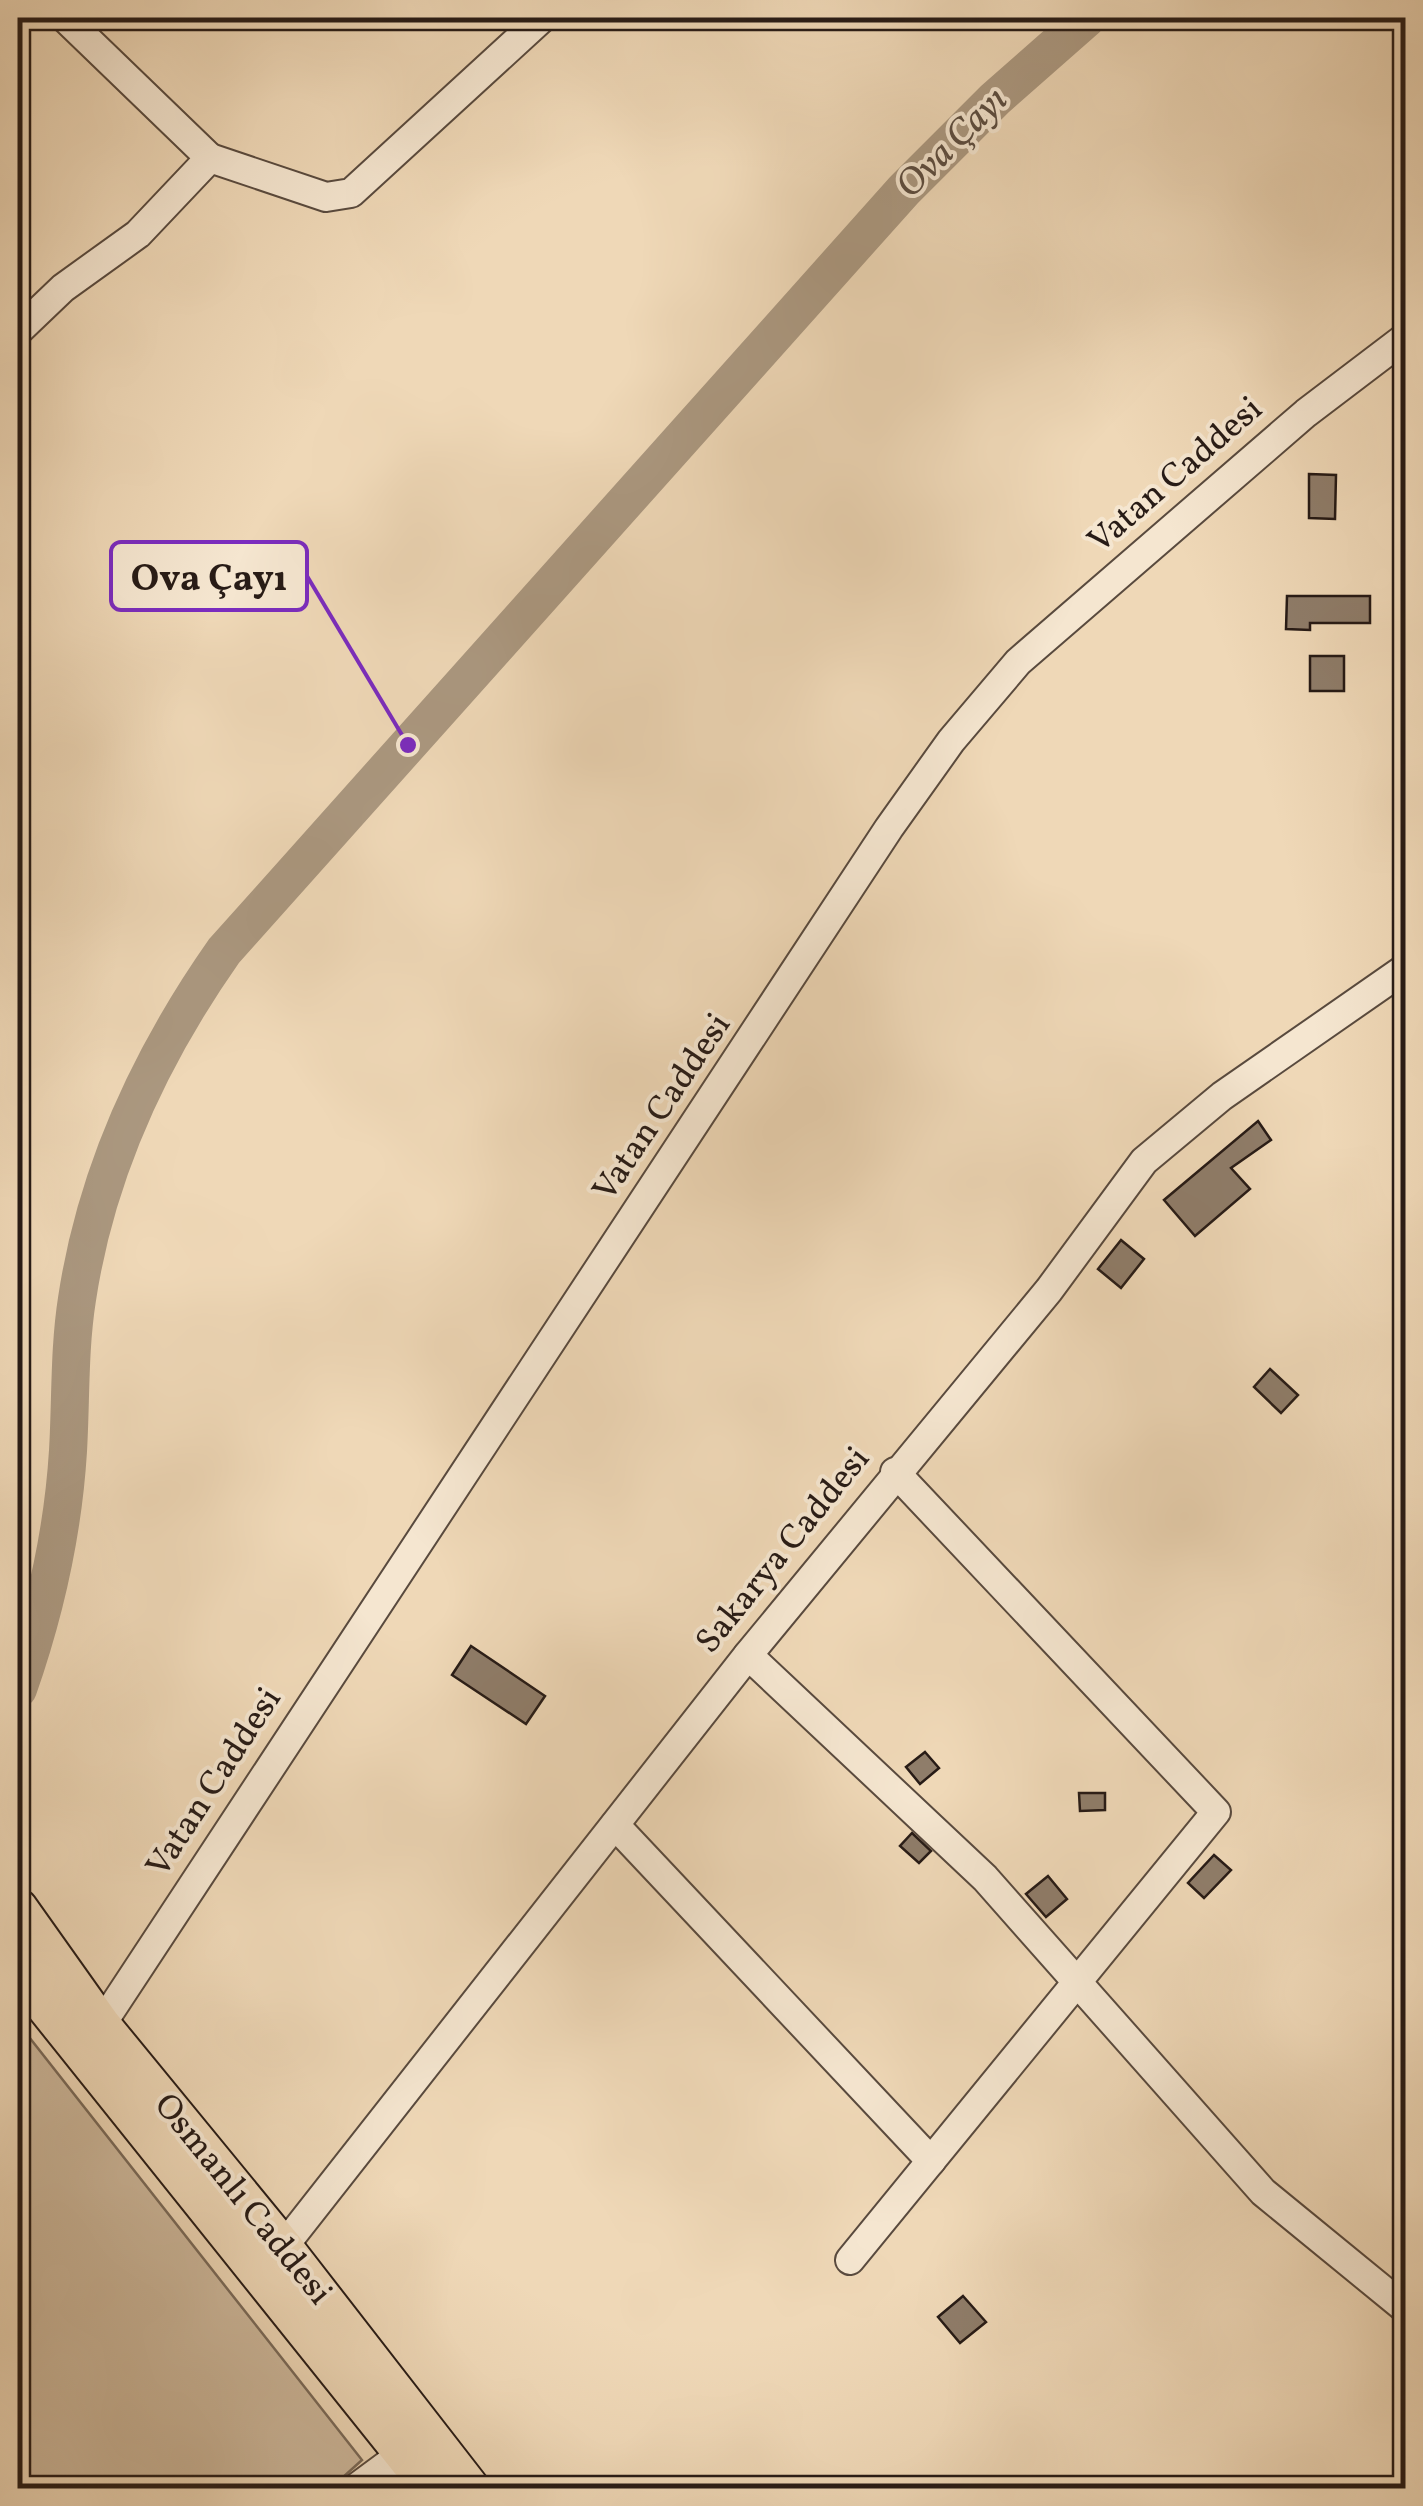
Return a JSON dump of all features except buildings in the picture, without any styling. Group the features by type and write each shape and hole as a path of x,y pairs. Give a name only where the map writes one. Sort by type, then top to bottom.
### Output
{"main road":[{"name":"Osmanlı Caddesi","path":"18,1908 101,2025 283,2247 470,2488"},
{"name":"Osmanlı Caddesi","path":"18,1972 431,2488"}],"street":[{"path":"65,18 210,158 326,197 351,192 542,18"},
{"path":"18,331 63,288 138,234 210,158"},
{"name":"Vatan Caddesi","path":"101,2025 889,828 951,742 1018,662 1306,414 1405,338"},
{"name":"Sakarya Caddesi","path":"283,2247 894,1472 1049,1290 1144,1161 1222,1096 1406,968"},
{"path":"850,2260 1216,1812 894,1472"},
{"path":"748,1656 972,1865 1263,2192 1394,2301"},
{"path":"615,1825 931,2161"},
{"path":"356,2488 402,2454"}],"shaded area":[{"path":"18,2023 362,2460 331,2488 18,2488"}],"waterway":[{"name":"Ova Çayı","path":"18,1689 44,1601 62,1512 73,1337 86,1252 130,1117 198,991 224,951 904,190 995,99 1087,18"}],"place":[{"name":"Ova Çayı","path":"408,745"}]}
